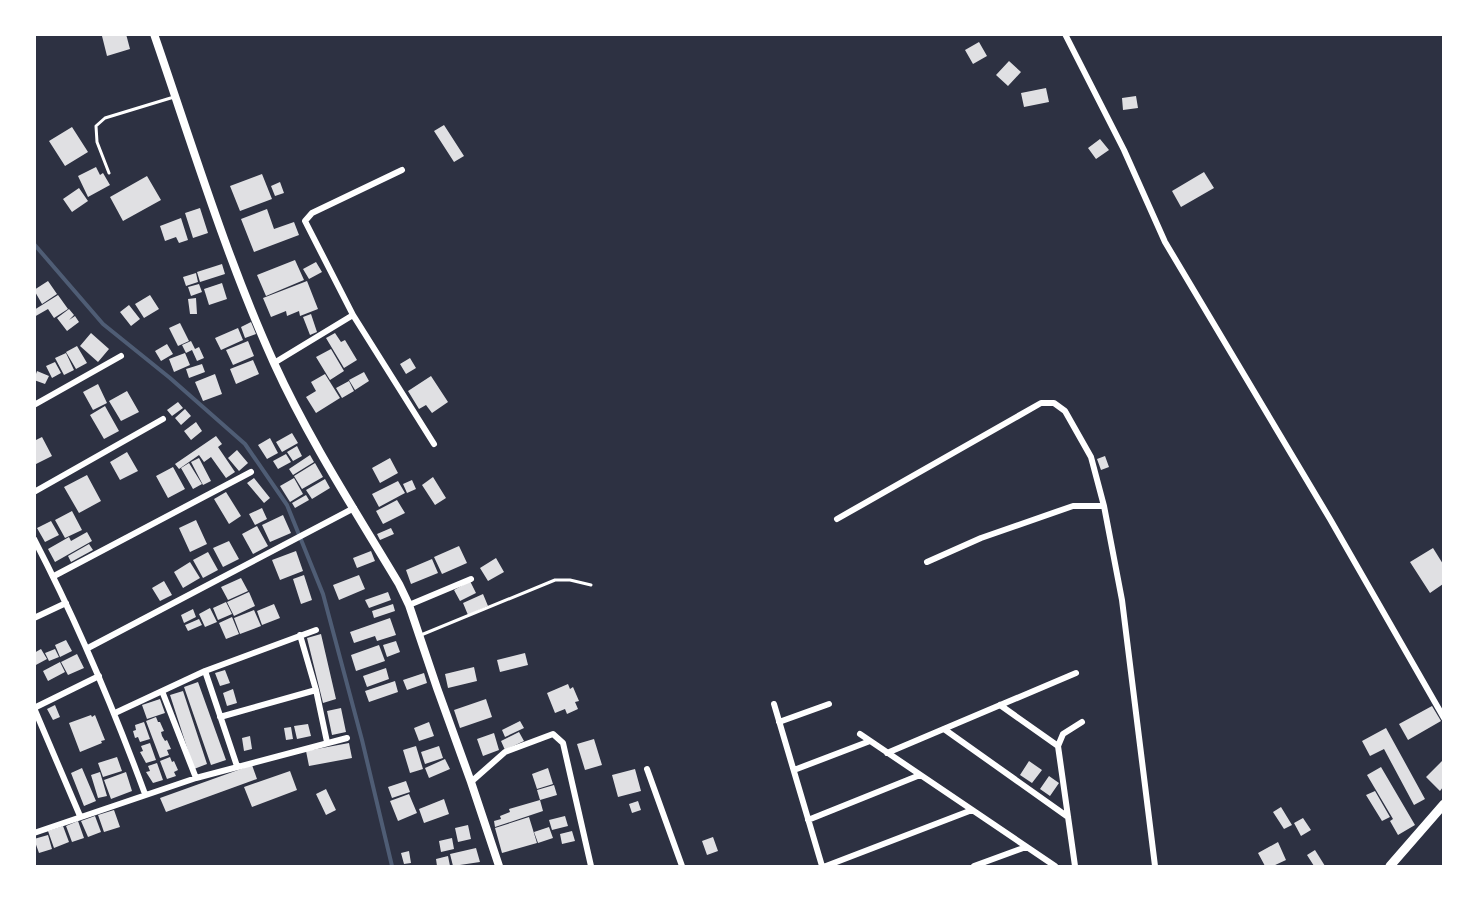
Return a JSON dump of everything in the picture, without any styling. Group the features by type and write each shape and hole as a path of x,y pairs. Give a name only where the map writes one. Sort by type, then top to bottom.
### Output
{"main road":[{"path":"1390,867 1443,804"}],"street":[{"path":"154,34 228,248 274,363 303,420 409,605 499,867"},
{"path":"1065,34 1124,150 1165,242 1330,519 1443,718"},
{"path":"402,170 312,213 305,222 353,315 434,444"},
{"path":"274,363 353,315"},
{"path":"34,405 121,356"},
{"path":"837,519 1041,403 1054,403 1065,411 1091,457 1117,567 1155,867"},
{"path":"34,492 163,420"},
{"path":"54,576 251,472"},
{"path":"927,562 981,538 1064,508 1104,506"},
{"path":"88,648 354,508"},
{"path":"34,539 88,648 145,794"},
{"path":"409,605 471,579"},
{"path":"34,618 66,603"},
{"path":"115,713 205,671 316,630"},
{"path":"300,635 316,690 327,742"},
{"path":"205,671 237,766"},
{"path":"887,753 1076,674"},
{"path":"80,816 34,708 99,676"},
{"path":"220,717 316,690"},
{"path":"162,691 196,778"},
{"path":"774,704 824,867 972,810"},
{"path":"779,722 830,704"},
{"path":"1000,705 1058,746"},
{"path":"1075,867 1058,746 1063,735 1082,722"},
{"path":"944,729 1068,817"},
{"path":"471,782 505,752 553,734 559,737 566,755 591,867"},
{"path":"860,734 1055,867"},
{"path":"34,833 196,778 347,738"},
{"path":"794,770 870,741"},
{"path":"647,769 682,867"},
{"path":"808,820 920,775"},
{"path":"974,867 1026,847"}],"lane":[{"path":"109,173 97,142 96,126 105,118 176,97"},
{"path":"419,636 555,580 570,580 591,585"}],"building":[{"path":"126,34 130,49 107,56 102,36"},
{"path":"979,42 987,56 973,64 965,50"},
{"path":"1009,61 1021,72 1008,86 996,75"},
{"path":"1046,88 1049,102 1024,107 1021,93"},
{"path":"1136,96 1138,108 1123,110 1122,98"},
{"path":"444,125 464,156 454,162 434,131"},
{"path":"72,127 88,152 65,166 49,141"},
{"path":"1100,139 1109,150 1096,159 1088,148"},
{"path":"96,167 100,175 103,173 110,185 88,197 78,176"},
{"path":"1204,172 1214,188 1181,207 1172,191"},
{"path":"262,174 272,199 240,211 230,186"},
{"path":"147,176 161,200 123,221 110,197"},
{"path":"280,182 284,193 275,196 271,186"},
{"path":"79,188 88,201 72,212 63,199"},
{"path":"200,208 208,233 193,238 185,213"},
{"path":"267,209 274,229 294,222 299,235 254,252 241,219"},
{"path":"181,218 188,240 179,243 176,237 165,241 160,226"},
{"path":"295,260 304,280 266,296 257,275"},
{"path":"316,262 322,272 309,279 303,269"},
{"path":"222,264 225,274 200,282 197,272"},
{"path":"196,273 198,282 186,286 183,277"},
{"path":"48,281 57,294 42,304 34,290"},
{"path":"307,281 318,309 300,316 299,311 287,316 286,311 271,317 263,298"},
{"path":"222,283 227,299 209,305 204,289"},
{"path":"199,284 202,292 191,296 188,287"},
{"path":"58,295 68,309 54,318 48,309 34,317 34,310"},
{"path":"150,295 159,309 144,318 135,304"},
{"path":"196,298 197,314 190,314 188,299"},
{"path":"129,305 140,319 131,326 120,312"},
{"path":"69,309 74,315 69,320 75,316 79,322 67,331 57,318"},
{"path":"311,314 317,332 310,335 303,317"},
{"path":"251,322 256,334 245,338 241,327"},
{"path":"180,323 189,341 178,346 169,328"},
{"path":"238,328 243,340 221,350 215,338"},
{"path":"91,333 109,349 98,362 80,346"},
{"path":"335,333 341,342 345,340 357,360 344,368 326,338"},
{"path":"191,341 195,349 199,347 204,358 197,361 192,350 186,353 182,345"},
{"path":"248,341 254,356 233,365 226,350"},
{"path":"167,344 173,354 161,361 155,351"},
{"path":"77,346 87,363 76,369 66,352"},
{"path":"331,349 344,371 330,380 316,357"},
{"path":"66,353 74,370 64,375 55,358"},
{"path":"185,353 190,365 174,372 169,359"},
{"path":"410,358 416,368 406,374 400,364"},
{"path":"253,360 259,374 236,384 230,369"},
{"path":"55,362 61,373 52,378 46,366"},
{"path":"202,364 205,372 189,378 186,369"},
{"path":"37,371 49,376 45,384 34,380"},
{"path":"364,372 369,381 355,390 349,380"},
{"path":"215,374 222,394 203,401 195,382"},
{"path":"325,374 340,398 316,413 306,397 316,391 311,382"},
{"path":"431,376 448,402 432,413 426,405 419,409 408,391"},
{"path":"349,381 354,391 342,398 336,388"},
{"path":"98,384 107,403 93,410 83,392"},
{"path":"127,391 139,412 121,421 109,401"},
{"path":"178,402 183,408 172,416 167,410"},
{"path":"105,406 119,431 104,439 90,415"},
{"path":"185,409 191,416 181,425 175,418"},
{"path":"196,422 202,431 191,440 184,431"},
{"path":"292,433 298,443 282,452 276,442"},
{"path":"216,436 222,444 218,447 235,472 226,478 211,457 204,462 199,455 179,469 175,464"},
{"path":"42,437 52,456 34,465 34,441"},
{"path":"270,438 278,453 267,459 258,445"},
{"path":"297,446 302,456 293,461 287,452"},
{"path":"237,450 248,463 239,471 228,458"},
{"path":"127,452 138,471 120,480 110,462"},
{"path":"286,454 291,462 278,469 273,461"},
{"path":"310,455 314,462 293,475 289,469"},
{"path":"1105,456 1109,467 1101,470 1097,459"},
{"path":"199,458 211,481 203,485 191,462"},
{"path":"390,458 398,473 380,483 372,468"},
{"path":"189,463 202,484 193,489 181,468"},
{"path":"315,463 323,477 302,489 294,476"},
{"path":"173,467 185,489 168,498 156,476"},
{"path":"87,475 101,501 79,513 64,487"},
{"path":"433,477 446,498 435,505 422,485"},
{"path":"254,478 270,498 264,503 247,483"},
{"path":"294,478 303,494 290,502 280,486"},
{"path":"325,479 330,488 312,499 306,490"},
{"path":"412,480 416,489 407,493 403,484"},
{"path":"398,481 405,493 379,507 372,494"},
{"path":"226,492 241,516 229,524 214,499"},
{"path":"306,495 309,500 295,508 292,503"},
{"path":"397,500 405,513 383,524 376,511"},
{"path":"262,508 267,519 255,525 249,514"},
{"path":"72,511 82,530 65,538 55,520"},
{"path":"283,515 291,533 270,542 262,525"},
{"path":"196,520 207,544 190,552 179,528"},
{"path":"51,521 59,535 45,542 37,528"},
{"path":"257,526 268,546 253,554 242,534"},
{"path":"391,528 394,534 380,540 377,534"},
{"path":"87,532 92,541 55,562 48,549 69,537 71,541"},
{"path":"229,541 239,559 223,567 213,548"},
{"path":"89,544 93,550 71,562 68,556"},
{"path":"459,546 467,563 442,574 434,557"},
{"path":"1433,548 1443,564 1443,584 1430,593 1410,562"},
{"path":"296,551 303,571 280,580 272,560"},
{"path":"371,551 375,561 357,568 353,558"},
{"path":"208,552 218,570 203,578 193,560"},
{"path":"496,558 504,572 488,581 480,568"},
{"path":"432,559 438,573 411,584 406,570"},
{"path":"190,562 200,578 183,588 174,572"},
{"path":"304,575 312,600 301,604 293,579"},
{"path":"359,575 365,589 339,600 333,585"},
{"path":"241,578 248,591 228,600 221,587"},
{"path":"164,581 172,595 160,601 152,588"},
{"path":"470,581 476,593 460,601 454,590"},
{"path":"249,592 255,606 234,616 227,602"},
{"path":"388,592 391,600 369,608 365,600"},
{"path":"483,594 488,606 468,615 463,603"},
{"path":"226,602 232,614 218,620 213,608"},
{"path":"274,604 280,618 262,625 257,611"},
{"path":"393,604 395,611 374,618 372,611"},
{"path":"210,608 217,622 205,627 199,614"},
{"path":"193,609 196,617 184,623 181,615"},
{"path":"254,610 261,626 240,634 234,618"},
{"path":"232,617 239,634 226,639 219,623"},
{"path":"390,618 396,635 377,641 375,636 354,643 350,632"},
{"path":"199,619 202,625 188,631 185,625"},
{"path":"321,634 336,699 323,703 307,638"},
{"path":"66,640 72,651 60,657 55,645"},
{"path":"396,641 400,652 387,657 383,645"},
{"path":"379,645 385,661 356,671 351,655"},
{"path":"41,649 47,659 34,666 34,653"},
{"path":"55,649 59,657 49,661 45,653"},
{"path":"525,653 528,665 500,672 497,660"},
{"path":"77,654 84,668 68,675 61,662"},
{"path":"60,662 65,672 48,681 43,671"},
{"path":"474,667 477,681 448,688 445,674"},
{"path":"386,668 389,679 367,687 363,676"},
{"path":"225,670 230,683 220,686 215,673"},
{"path":"424,673 427,683 407,690 403,680"},
{"path":"395,681 398,692 369,702 365,691"},
{"path":"198,682 226,760 211,765 184,687"},
{"path":"568,684 570,689 573,687 579,701 575,702 578,709 567,714 565,709 555,713 547,693"},
{"path":"233,689 237,703 227,706 223,693"},
{"path":"183,691 207,764 194,769 170,695"},
{"path":"160,699 165,713 147,719 142,705"},
{"path":"486,699 492,717 460,728 454,710"},
{"path":"55,705 60,717 53,720 47,709"},
{"path":"1432,706 1441,721 1408,740 1399,724"},
{"path":"341,708 346,732 332,735 327,711"},
{"path":"91,715 92,717 95,715 105,740 80,752 69,723"},
{"path":"156,717 164,731 161,732 162,736 165,741 167,740 171,749 167,750 169,755 160,758 146,721"},
{"path":"520,721 524,728 505,737 502,730"},
{"path":"144,722 150,739 140,742 138,737 135,738 133,731 136,730 135,725"},
{"path":"429,722 434,736 419,741 414,728"},
{"path":"308,724 311,736 297,739 294,726"},
{"path":"291,727 293,739 286,740 284,728"},
{"path":"1386,728 1425,799 1414,805 1384,749 1370,756 1362,741"},
{"path":"519,732 524,741 505,750 501,741"},
{"path":"494,733 499,750 483,756 477,739"},
{"path":"250,736 252,749 244,751 242,738"},
{"path":"594,739 602,765 585,770 577,744"},
{"path":"150,743 156,760 146,763 140,752 143,751 141,746"},
{"path":"349,743 352,758 309,766 306,751"},
{"path":"416,746 423,769 410,773 403,750"},
{"path":"439,746 443,758 425,764 421,752"},
{"path":"117,757 122,771 103,777 98,763"},
{"path":"170,757 178,770 174,772 176,776 167,779 160,761"},
{"path":"445,759 450,769 429,778 425,768"},
{"path":"1443,760 1443,787 1440,791 1426,777"},
{"path":"1029,761 1042,770 1032,783 1020,775"},
{"path":"157,763 163,780 153,783 146,772 150,771 148,766"},
{"path":"252,765 257,779 166,812 160,798"},
{"path":"1381,767 1415,825 1398,835 1390,821 1393,819 1367,775"},
{"path":"82,768 96,801 84,806 71,773"},
{"path":"548,768 553,784 537,789 532,774"},
{"path":"635,769 641,791 618,797 612,775"},
{"path":"290,771 297,790 252,807 244,787"},
{"path":"100,772 107,796 98,798 91,775"},
{"path":"126,772 132,791 111,799 104,780"},
{"path":"1049,776 1059,783 1050,796 1040,789"},
{"path":"406,781 410,792 392,798 388,787"},
{"path":"554,785 557,795 540,800 537,790"},
{"path":"326,789 336,810 326,815 316,794"},
{"path":"1375,791 1390,817 1382,821 1366,795"},
{"path":"409,794 417,813 398,821 390,801"},
{"path":"444,799 449,814 424,823 419,809"},
{"path":"540,800 543,811 495,827 494,821 510,812 509,809"},
{"path":"638,801 641,810 632,813 629,804"},
{"path":"1281,807 1292,825 1284,829 1273,812"},
{"path":"114,810 120,827 104,832 98,815"},
{"path":"95,816 101,832 88,837 81,821"},
{"path":"565,816 568,826 552,830 549,820"},
{"path":"529,817 537,843 502,853 495,828"},
{"path":"1303,818 1311,830 1301,836 1294,823"},
{"path":"78,821 84,838 72,842 66,826"},
{"path":"468,825 471,839 458,842 455,828"},
{"path":"63,826 69,842 54,848 48,831"},
{"path":"549,827 553,838 538,843 534,832"},
{"path":"572,831 575,841 562,844 560,834"},
{"path":"48,835 52,849 39,853 34,839"},
{"path":"713,837 718,851 707,855 702,841"},
{"path":"452,838 454,849 441,852 439,841"},
{"path":"1278,842 1286,860 1273,866 1265,866 1258,853"},
{"path":"476,848 480,862 453,866 450,854"},
{"path":"1315,850 1325,866 1314,866 1307,855"},
{"path":"409,851 411,863 404,864 401,853"},
{"path":"448,856 450,866 437,866 436,859"}],"waterway":[{"path":"34,244 103,324 170,378 245,444 287,505 323,594 362,740 392,866"}]}
